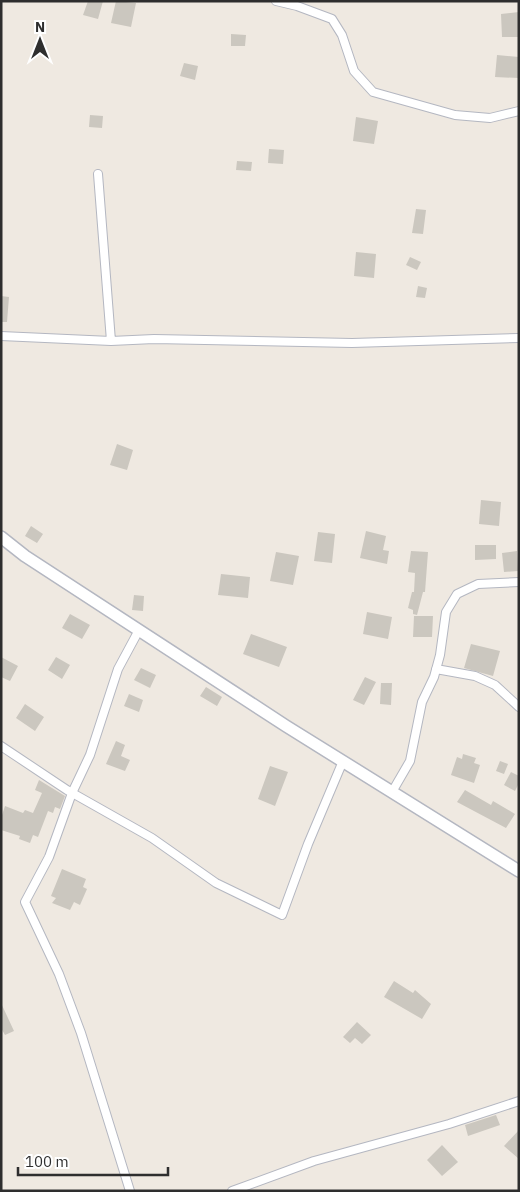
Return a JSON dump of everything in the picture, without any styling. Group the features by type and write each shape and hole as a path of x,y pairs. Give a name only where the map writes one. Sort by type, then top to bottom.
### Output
{"main road":[{"path":"1,537 25,556 139,630 392,792 519,870"}],"street":[{"path":"276,1 297,6 332,19 342,35 354,70 373,92 455,115 490,118 519,111"},
{"path":"98,174 111,341"},
{"path":"1,336 111,341 154,339 352,343 519,338"},
{"path":"392,792 410,760 422,702 436,670 446,612 457,594 478,584 519,582"},
{"path":"130,1191 81,1033 59,974 25,902 49,857 72,793 90,755 118,669 139,630"},
{"path":"436,670 474,676 495,685 519,707"},
{"path":"1,746 72,793 152,838 216,883 282,915 308,844 343,761"},
{"path":"232,1191 314,1161 449,1124 519,1101"}],"building":[{"path":"88,1 103,1 98,19 83,15"},
{"path":"116,1 136,3 131,27 111,23"},
{"path":"519,12 519,37 502,37 501,14"},
{"path":"231,34 246,35 245,46 231,46"},
{"path":"497,55 519,57 519,78 495,77"},
{"path":"184,63 198,66 195,80 180,76"},
{"path":"90,115 103,116 102,128 89,127"},
{"path":"356,117 378,121 374,144 353,141"},
{"path":"269,149 284,150 283,164 268,163"},
{"path":"237,161 252,162 251,171 236,170"},
{"path":"416,209 426,210 423,234 412,233"},
{"path":"356,252 376,254 374,278 354,276"},
{"path":"410,257 421,262 417,270 406,265"},
{"path":"418,286 427,288 425,298 416,297"},
{"path":"1,296 9,297 7,322 1,322"},
{"path":"117,444 133,450 127,470 110,465"},
{"path":"481,500 501,502 499,526 479,524"},
{"path":"31,526 43,534 37,543 25,536"},
{"path":"366,531 386,536 383,550 389,551 387,564 360,558"},
{"path":"318,532 335,534 332,563 314,561"},
{"path":"475,545 496,545 496,559 475,560"},
{"path":"411,551 428,552 425,592 423,592 417,615 413,614 413,610 408,608 412,592 414,592 415,573 408,572"},
{"path":"517,551 518,571 504,572 502,553"},
{"path":"276,552 299,556 293,585 270,581"},
{"path":"221,574 250,577 248,598 218,595"},
{"path":"134,595 144,596 143,611 132,610"},
{"path":"367,612 392,617 388,639 363,634"},
{"path":"70,614 90,625 82,639 62,628"},
{"path":"414,616 433,616 432,637 413,637"},
{"path":"251,634 287,647 279,667 243,654"},
{"path":"471,644 500,651 493,676 464,668"},
{"path":"1,657 18,666 10,681 1,677"},
{"path":"56,657 70,665 62,679 48,670"},
{"path":"141,668 156,675 150,688 134,680"},
{"path":"365,677 376,682 364,705 353,700"},
{"path":"381,683 392,683 391,705 380,704"},
{"path":"206,687 222,697 217,706 200,696"},
{"path":"129,694 143,700 139,712 124,706"},
{"path":"25,704 44,717 35,731 16,718"},
{"path":"116,741 125,745 121,756 130,760 125,771 106,764"},
{"path":"463,754 476,758 474,763 480,765 474,783 451,775 457,757 462,759"},
{"path":"500,761 508,764 504,774 496,771"},
{"path":"270,766 288,772 275,806 258,799"},
{"path":"511,772 519,776 519,783 515,791 504,785"},
{"path":"39,780 65,796 60,809 55,807 53,813 48,811 38,837 33,835 30,843 19,839 20,836 1,830 1,818 5,806 23,813 25,810 33,813 42,793 35,790"},
{"path":"465,790 491,805 493,801 515,814 506,828 457,802"},
{"path":"62,869 86,879 83,887 87,889 80,905 74,902 70,910 52,903 56,898 51,896"},
{"path":"394,981 413,993 415,990 431,1004 422,1019 384,997"},
{"path":"1,1003 14,1031 5,1035 1,1028"},
{"path":"357,1022 371,1035 362,1044 355,1038 350,1043 343,1037"},
{"path":"496,1115 500,1125 468,1136 465,1125"},
{"path":"519,1130 519,1159 504,1146"},
{"path":"442,1145 458,1162 442,1176 427,1160"}]}
